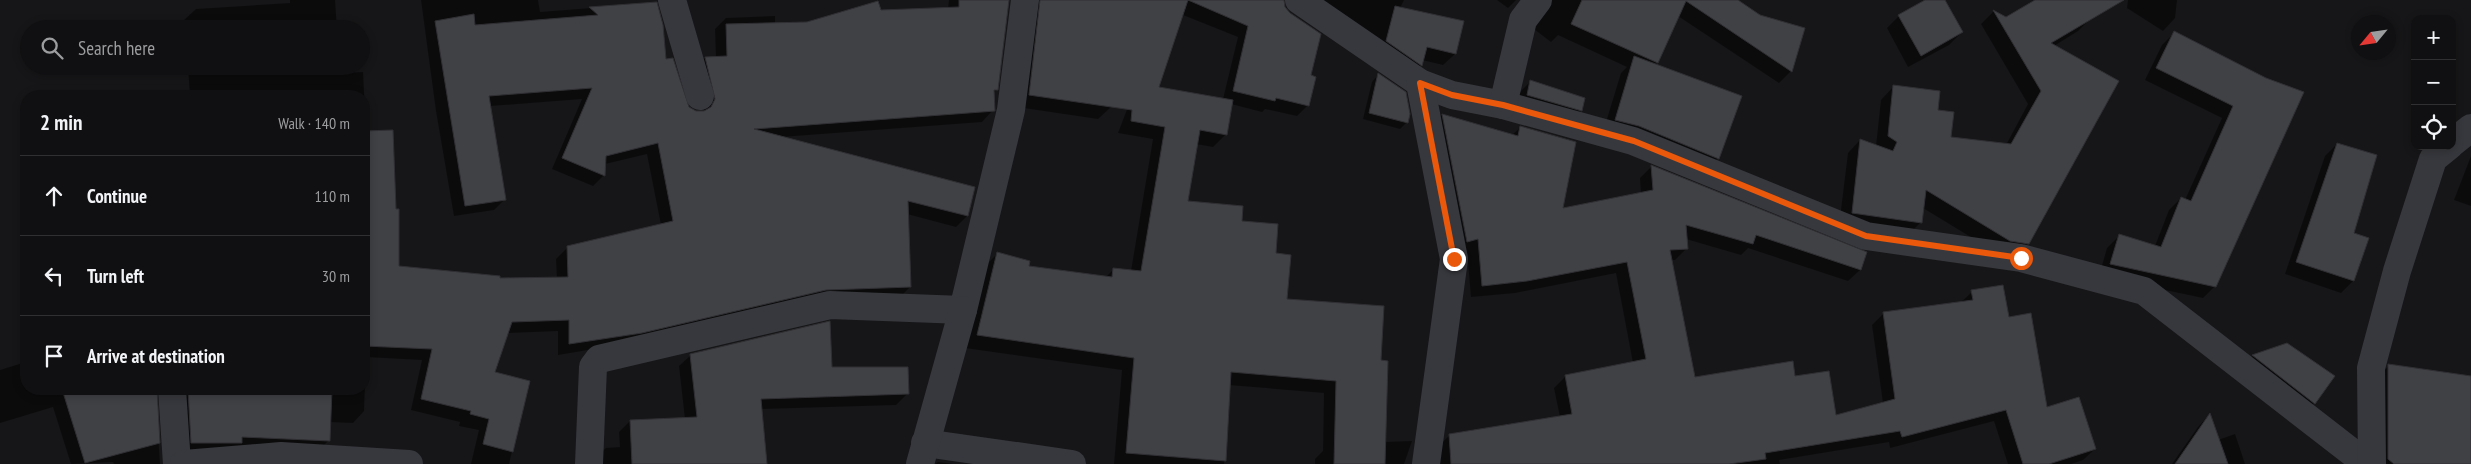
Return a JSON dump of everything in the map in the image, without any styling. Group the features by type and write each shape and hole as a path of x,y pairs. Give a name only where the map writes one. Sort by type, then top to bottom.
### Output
{"street":[{"path":"672,0 700,96"},
{"path":"1026,0 1011,110 963,310 923,454 1072,464"},
{"path":"1300,0 1420,83 1452,95 1503,105 1634,141 1866,236 2021,258 2144,291 2367,464"},
{"path":"1503,105 1524,20 1538,0"},
{"path":"1420,83 1454,259 1426,464"},
{"path":"2456,140 2471,128"},
{"path":"2372,464 2371,368 2397,271 2433,159 2443,150"},
{"path":"589,464 593,367 599,359 830,305 963,310"},
{"path":"172,395 177,464"},
{"path":"184,464 281,456 409,464"}],"building":[{"path":"959,0 1009,0 998,90 994,90 995,111 754,129 975,187 968,216 908,201 911,287 826,290 642,333 569,344 569,320 512,322 495,372 530,381 513,452 483,444 489,419 470,414 471,411 421,399 432,349 370,346 370,131 393,130 396,209 399,209 399,266 500,276 500,278 568,277 567,246 673,221 658,143 606,156 605,176 562,158 592,88 489,96 506,200 465,206 435,21 474,14 475,25 598,15 589,7 657,2 663,25 666,59 673,58 689,107 696,111 704,111 711,107 715,99 705,57 727,56 726,24 807,22 878,1 881,10 959,7"},
{"path":"1040,0 1188,0 1159,87 1233,100 1227,135 1200,130 1188,201 1243,206 1242,221 1278,224 1276,253 1291,255 1287,299 1384,306 1381,360 1388,361 1385,464 1334,464 1336,381 1231,372 1226,461 1126,453 1134,358 977,335 997,252 1030,261 1029,266 1112,277 1113,268 1141,271 1165,127 1131,121 1132,110 1029,95"},
{"path":"1188,0 1284,0 1285,7 1290,13 1321,34 1311,75 1316,77 1309,106 1276,98 1275,101 1233,91 1248,26"},
{"path":"1582,0 1738,0 1760,15 1805,28 1792,72 1686,1 1658,63 1571,24"},
{"path":"1925,0 1945,0 1963,32 1921,56 1898,15"},
{"path":"2035,0 2124,0 2051,43 2119,81 2029,244 2010,241 1926,190 1922,223 1852,213 1860,139 1893,151 1897,142 1888,136 1893,85 1940,91 1938,110 1954,112 1951,137 2011,144 2041,91 1993,10 2006,17"},
{"path":"1395,6 1464,21 1456,54 1427,47 1422,66 1386,41"},
{"path":"2174,31 2266,78 2304,92 2216,287 2110,264 2119,234 2161,247 2181,197 2191,201 2233,106 2156,68"},
{"path":"1634,56 1742,96 1719,159 1639,126 1615,120"},
{"path":"1378,73 1406,92 1410,114 1408,123 1369,113"},
{"path":"1530,80 1585,98 1582,111 1527,95"},
{"path":"1442,114 1518,136 1520,126 1576,142 1563,208 1653,190 1651,165 1867,252 1861,270 1756,235 1753,244 1686,225 1688,249 1670,250 1695,377 1793,361 1795,376 1829,371 1836,415 1895,399 1883,312 1973,300 1971,290 2003,285 2009,317 2031,313 2047,407 2079,397 2096,449 2049,464 2023,464 2006,410 1902,437 1900,431 1765,453 1766,459 1729,464 1451,464 1449,434 1572,414 1565,375 1646,359 1627,262 1527,281 1482,286 1478,239 1467,242"},
{"path":"2337,143 2377,155 2354,233 2369,238 2354,281 2296,262"},
{"path":"830,321 832,367 908,367 909,394 761,399 767,464 632,464 630,420 697,417 690,354"},
{"path":"2287,343 2335,376 2315,404 2252,355"},
{"path":"2388,364 2471,376 2471,464 2394,464 2388,459"},
{"path":"64,395 157,395 160,443 85,463"},
{"path":"188,395 332,395 330,441 242,437 242,443 191,443"},
{"path":"2210,413 2228,464 2175,464"}],"route":[{"path":"1454,259 1420,83 1452,95 1503,105 1634,141 1866,236 2021,258"}]}
